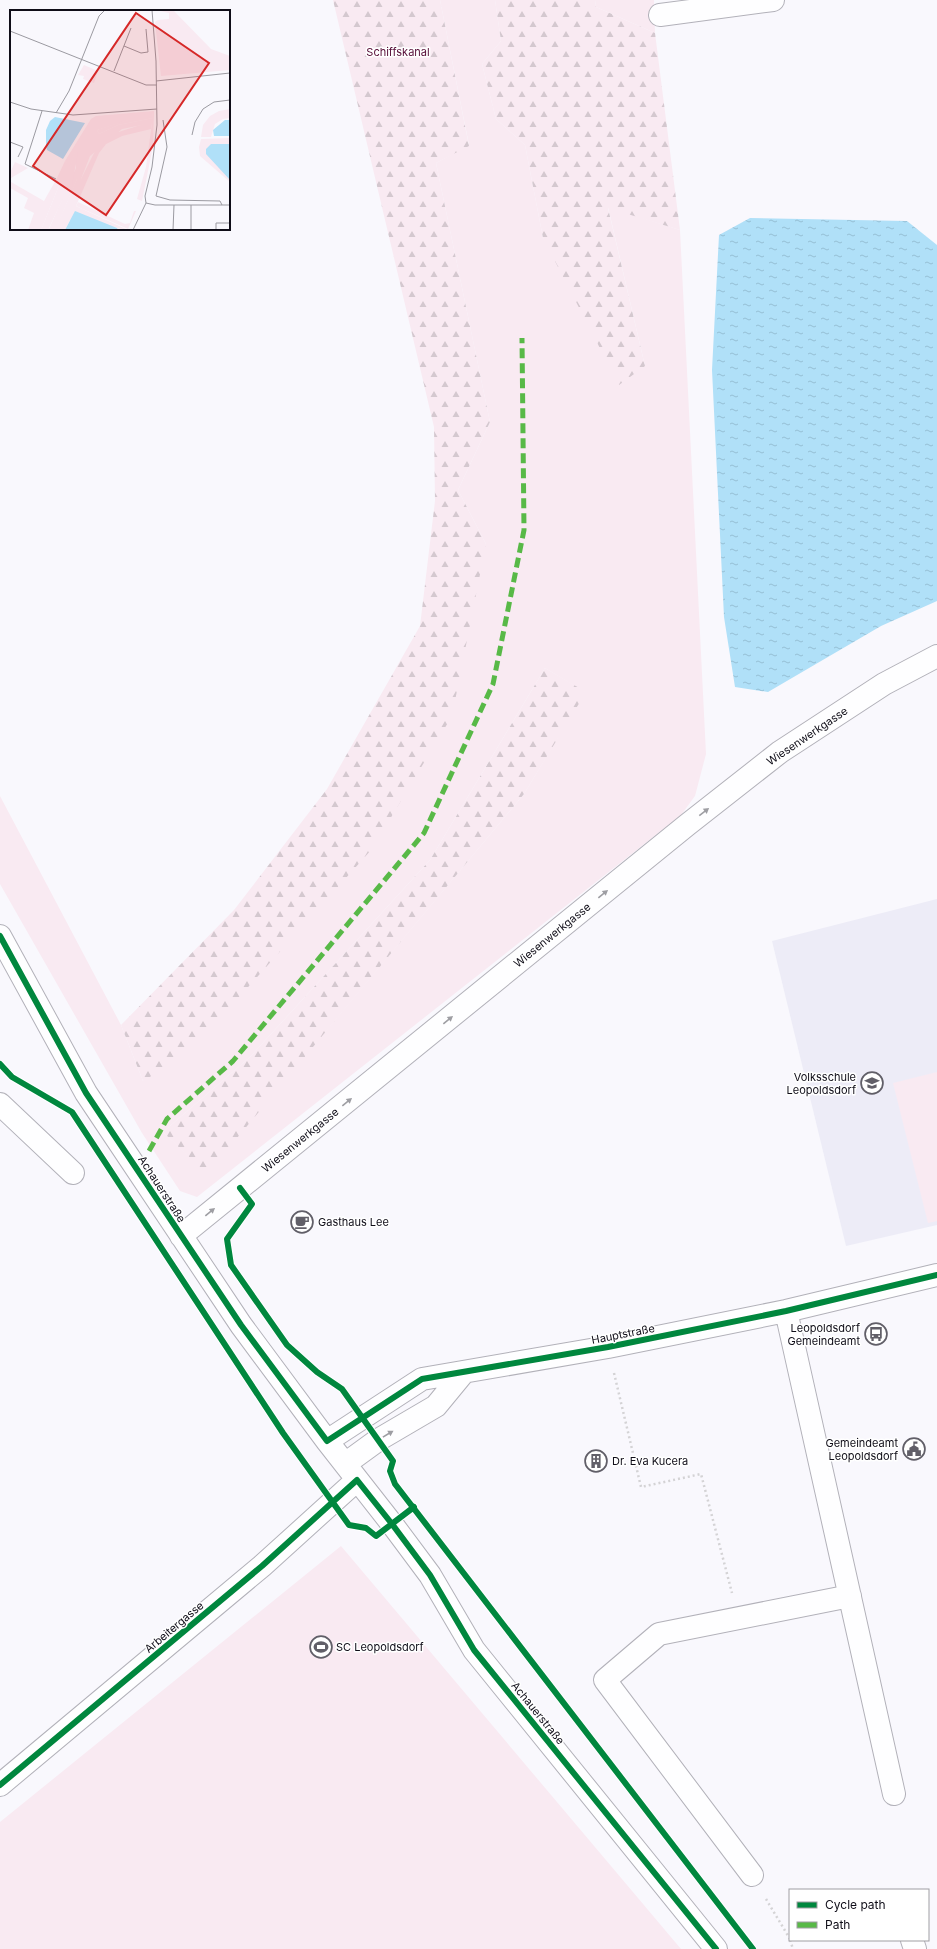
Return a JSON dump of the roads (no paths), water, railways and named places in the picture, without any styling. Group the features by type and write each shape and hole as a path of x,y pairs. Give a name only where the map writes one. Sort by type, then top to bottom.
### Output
{"street":[{"path":"660,15 773,0"},
{"name":"Wiesenwerkgasse","path":"180,1236 687,825 780,752 884,684 937,656"},
{"name":"Achauerstraße","path":"0,936 86,1093 241,1326 430,1575 474,1650 716,1949"},
{"path":"0,1104 73,1173"},
{"name":"Hauptstraße","path":"327,1441 422,1379 608,1347 786,1311 937,1275"},
{"path":"786,1311 894,1794"},
{"path":"351,1472 378,1440 436,1406 464,1372"},
{"name":"Arbeitergasse","path":"0,1785 262,1566 351,1472"},
{"path":"752,1875 605,1680 660,1634 850,1596"}],"water":[{"path":"750,218 907,221 937,245 937,601 881,626 768,692 735,687 724,617 712,370 719,235"}],"place":[{"name":"Volksschule Leopoldsdorf","path":"872,1083"},
{"name":"Gasthaus Lee","path":"302,1222"},
{"name":"Leopoldsdorf Gemeindeamt","path":"876,1334"},
{"name":"Gemeindeamt Leopoldsdorf","path":"914,1449"},
{"name":"Dr. Eva Kucera","path":"596,1461"},
{"name":"SC Leopoldsdorf","path":"321,1647"}],"park label":[{"name":"Schiffskanal","path":"398,52"}]}
